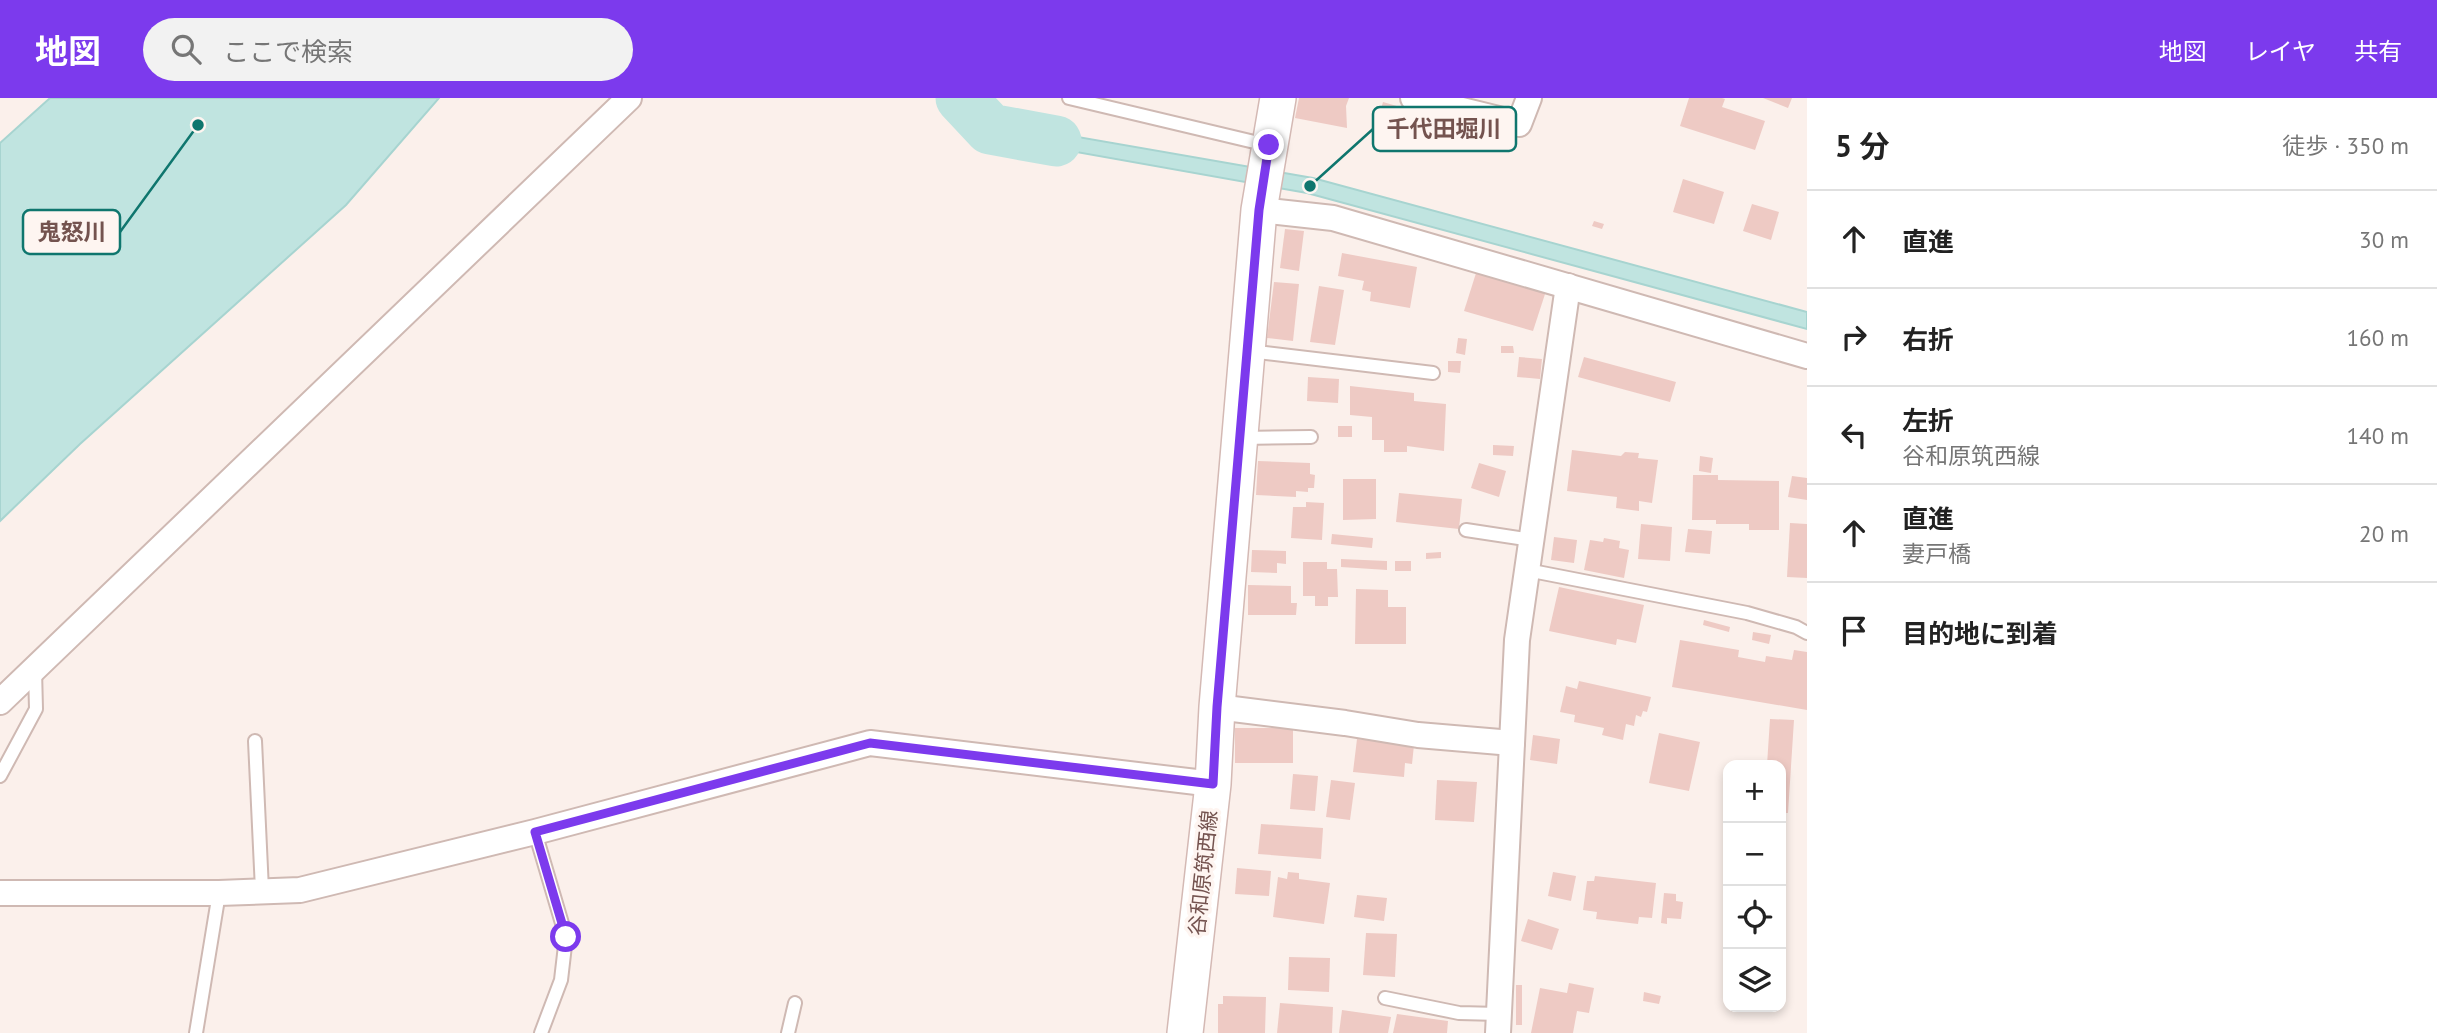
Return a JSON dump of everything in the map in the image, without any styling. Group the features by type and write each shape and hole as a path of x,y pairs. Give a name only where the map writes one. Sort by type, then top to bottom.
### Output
{"main road":[{"path":"1269,145 1278,98"},
{"name":"谷和原筑西線","path":"1185,1033 1213,784 1217,707 1259,210 1269,145"}],"street":[{"path":"0,702 629,98"},
{"path":"1413,98 1519,124 1529,98"},
{"path":"1259,210 1333,218 1807,356"},
{"path":"1499,1023 1517,640 1568,286"},
{"path":"1217,707 1345,723 1418,736 1512,743"},
{"path":"0,892 219,893 300,890 535,832 870,743 1213,784"}],"lane":[{"path":"1069,98 1269,145"},
{"path":"1248,351 1433,373"},
{"path":"1241,438 1311,438"},
{"path":"1466,530 1532,540"},
{"path":"1527,570 1747,613 1796,627 1807,633"},
{"path":"0,776 36,709 35,667"},
{"path":"255,741 262,890"},
{"path":"535,832 566,937 561,980 541,1033"},
{"path":"196,1033 219,893"},
{"path":"1385,998 1499,1023"},
{"path":"788,1033 796,1003"}],"water":[{"path":"50,98 439,98 346,205 80,444 0,521 0,143"},
{"path":"992,122 1313,178 1807,312 1807,329 1307,193 986,136"}],"building":[{"path":"1299,98 1349,98 1346,106 1347,128 1295,118"},
{"path":"1689,98 1722,98 1725,99 1722,107 1765,121 1755,150 1680,126"},
{"path":"1763,98 1792,98 1788,108"},
{"path":"1383,102 1407,109 1397,140 1374,133"},
{"path":"1683,179 1724,192 1714,224 1673,212"},
{"path":"1752,204 1779,212 1771,240 1743,231"},
{"path":"1594,221 1604,224 1602,229 1592,226"},
{"path":"1285,229 1304,231 1299,271 1280,268"},
{"path":"1342,253 1417,267 1410,308 1370,301 1371,292 1362,290 1364,281 1338,276"},
{"path":"1477,270 1546,291 1533,331 1464,311"},
{"path":"1274,282 1299,284 1293,341 1267,338"},
{"path":"1319,286 1344,290 1335,345 1310,342"},
{"path":"1458,338 1467,339 1465,355 1456,353"},
{"path":"1501,346 1513,346 1514,353 1501,353"},
{"path":"1519,357 1542,359 1540,379 1517,377"},
{"path":"1584,357 1676,382 1670,402 1578,377"},
{"path":"1448,361 1461,361 1460,373 1448,372"},
{"path":"1308,377 1339,379 1338,403 1307,401"},
{"path":"1350,386 1414,393 1414,401 1446,404 1444,451 1407,446 1407,452 1384,452 1384,440 1372,440 1372,417 1350,415"},
{"path":"1338,426 1352,426 1352,437 1338,437"},
{"path":"1493,445 1514,446 1513,456 1493,455"},
{"path":"1572,450 1621,456 1625,452 1639,453 1638,458 1658,460 1652,503 1639,501 1639,511 1616,508 1617,497 1567,491"},
{"path":"1700,456 1713,458 1711,473 1699,471"},
{"path":"1258,461 1310,463 1310,474 1315,475 1314,488 1308,488 1308,492 1296,491 1296,497 1256,495"},
{"path":"1479,463 1506,471 1499,497 1471,488"},
{"path":"1693,475 1718,475 1718,480 1779,481 1779,530 1749,530 1749,524 1716,524 1716,520 1692,520"},
{"path":"1792,476 1807,478 1807,500 1788,497"},
{"path":"1343,479 1376,479 1376,519 1343,520"},
{"path":"1399,493 1462,499 1459,529 1396,522"},
{"path":"1306,502 1324,503 1322,540 1291,538 1293,507 1306,507"},
{"path":"1790,523 1807,524 1807,578 1787,577"},
{"path":"1641,524 1672,527 1670,561 1638,559"},
{"path":"1688,529 1712,531 1710,554 1685,552"},
{"path":"1332,534 1373,538 1372,548 1331,544"},
{"path":"1554,537 1577,540 1574,563 1551,560"},
{"path":"1604,538 1620,541 1619,548 1629,550 1624,578 1584,570 1590,540 1603,542"},
{"path":"1252,550 1286,551 1286,564 1277,563 1277,573 1251,572"},
{"path":"1441,552 1441,558 1426,559 1426,553"},
{"path":"1341,559 1387,561 1387,570 1341,567"},
{"path":"1395,561 1411,561 1411,571 1395,571"},
{"path":"1303,562 1327,562 1327,569 1337,569 1338,597 1328,597 1328,606 1315,606 1315,596 1303,596"},
{"path":"1248,585 1291,586 1291,603 1297,603 1296,615 1248,615"},
{"path":"1559,587 1644,605 1636,643 1617,639 1616,645 1549,631"},
{"path":"1356,589 1388,590 1388,607 1406,607 1406,644 1355,644"},
{"path":"1704,620 1730,627 1729,632 1703,625"},
{"path":"1753,632 1771,635 1769,644 1752,640"},
{"path":"1680,640 1739,650 1738,657 1765,662 1766,656 1792,660 1794,650 1807,652 1807,710 1672,687"},
{"path":"1579,681 1651,697 1647,712 1643,711 1641,717 1636,715 1634,726 1626,724 1623,740 1602,735 1604,728 1574,722 1575,715 1560,712 1566,686 1577,689"},
{"path":"1770,719 1794,720 1788,813 1786,760 1767,760"},
{"path":"1235,728 1293,728 1293,763 1235,763"},
{"path":"1659,733 1700,742 1689,791 1649,783"},
{"path":"1533,735 1560,739 1557,764 1530,760"},
{"path":"1357,739 1414,745 1412,764 1405,763 1404,777 1353,772"},
{"path":"1293,774 1318,776 1315,811 1290,809"},
{"path":"1331,780 1355,783 1350,820 1326,817"},
{"path":"1437,780 1477,782 1474,822 1435,820"},
{"path":"1261,824 1323,828 1321,859 1258,854"},
{"path":"1237,868 1271,871 1269,896 1235,894"},
{"path":"1288,872 1299,873 1299,879 1330,883 1324,924 1273,917 1278,877 1287,879"},
{"path":"1553,872 1576,876 1571,901 1548,896"},
{"path":"1595,876 1656,883 1652,918 1639,917 1638,924 1596,919 1597,912 1583,910 1587,881 1594,881"},
{"path":"1664,893 1676,894 1676,901 1683,902 1681,919 1667,918 1667,924 1661,923"},
{"path":"1357,895 1387,898 1384,921 1354,917"},
{"path":"1528,919 1559,929 1552,950 1521,941"},
{"path":"1366,933 1397,934 1395,977 1363,975"},
{"path":"1289,957 1330,958 1329,992 1288,990"},
{"path":"1569,983 1594,988 1589,1013 1577,1011 1573,1033 1531,1033 1540,988 1567,993"},
{"path":"1516,985 1522,985 1522,1025 1516,1025"},
{"path":"1644,992 1661,996 1659,1004 1643,1001"},
{"path":"1223,996 1266,997 1265,1033 1218,1033 1218,1004 1223,1004"},
{"path":"1280,1003 1333,1007 1332,1033 1277,1033"},
{"path":"1342,1010 1391,1017 1388,1033 1339,1033"},
{"path":"1397,1014 1448,1021 1447,1033 1393,1033"}],"waterway":[{"path":"961,98 990,129 1056,141"}],"place":[{"name":"鬼怒川","path":"198,125"},
{"name":"千代田堀川","path":"1310,186"}],"route":[{"path":"566,937 535,832 870,743 1213,784 1217,707 1259,210 1269,145"}]}
